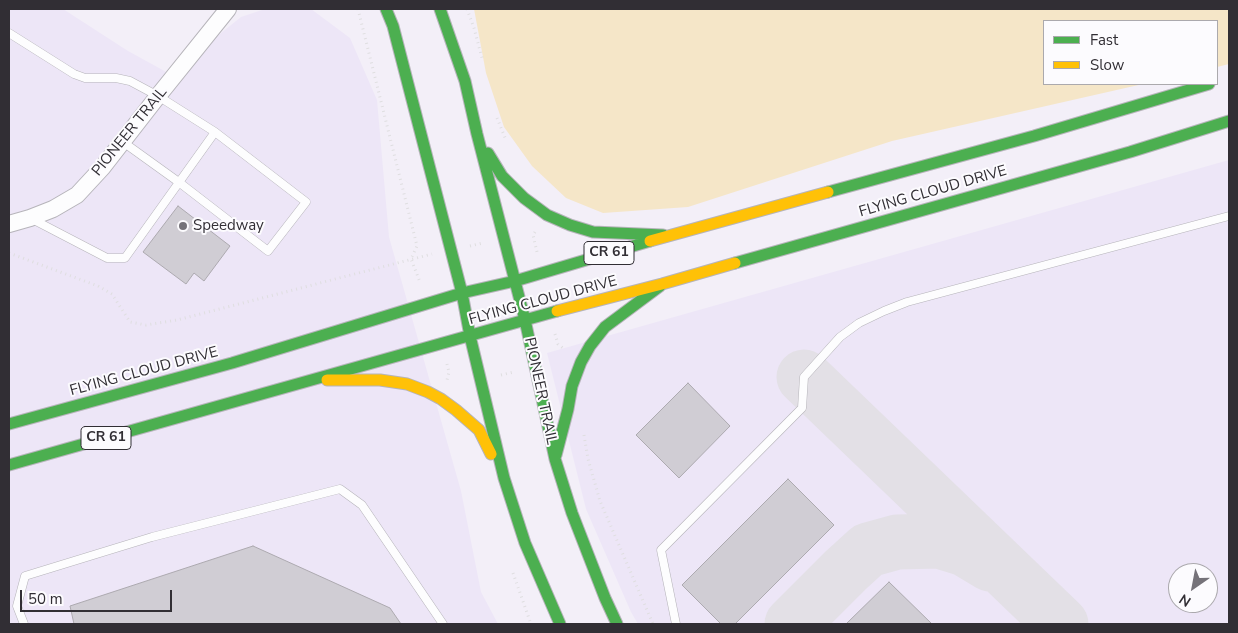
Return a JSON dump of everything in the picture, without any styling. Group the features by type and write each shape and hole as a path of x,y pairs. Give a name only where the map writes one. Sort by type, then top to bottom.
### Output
{"main road":[{"path":"386,9 393,26 462,293 470,336 482,379 504,478 525,543 560,624"},
{"name":"PIONEER TRAIL","path":"440,9 465,81 525,320 555,459 572,513 605,598 618,624"},
{"name":"FLYING CLOUD DRIVE","path":"9,424 232,363 462,293 1034,136 1206,85"},
{"name":"FLYING CLOUD DRIVE","path":"9,465 525,320 662,284 1130,152 1229,121"},
{"path":"477,134 502,176 524,198 547,215 570,226 594,232 671,235"},
{"path":"555,459 572,386 581,362 590,346 605,327 662,284"},
{"path":"311,381 380,380 407,384 428,392 456,410 478,430 504,478"}],"street":[{"name":"PIONEER TRAIL","path":"9,224 53,209 77,195 102,168 228,9"}],"lane":[{"path":"9,33 74,74 85,78 116,78 130,81 158,96 215,132 306,202 268,251 123,142"},
{"path":"30,218 107,258 125,258 215,132"},
{"path":"676,624 662,550 802,408 804,377 840,337 859,323 907,302 1229,216"},
{"path":"24,624 17,606 25,576 152,537 340,489 362,505 443,624"}],"path":[{"path":"9,253 98,286 112,294 130,322 146,325 177,320 391,264 504,239"},
{"path":"482,379 554,363 564,349"},
{"path":"447,380 453,382"}],"shaded area":[{"path":"9,9 63,9 128,51 170,74 241,17 265,9 311,9 350,38 377,100 389,237 461,491 481,592 498,624 9,624"},
{"path":"474,9 1229,9 1229,64 1218,67 1218,20 1043,20 1043,85 1139,85 892,141 688,207 603,213 566,198 532,166 504,127 486,73"},
{"path":"1229,160 1229,624 638,624 586,509 547,353"}],"building":[{"name":"Speedway","path":"178,206 230,246 204,281 194,273 186,284 143,252"},
{"path":"688,383 730,426 679,478 636,435"},
{"path":"788,479 834,525 735,624 721,624 682,585"},
{"path":"253,546 390,608 401,624 74,624 70,606"},
{"path":"889,582 932,624 846,624"}],"taxiway":[{"path":"804,377 1061,624"},
{"path":"792,624 868,550 897,542 939,541 965,549 990,564"}],"traffic: fast":[{"path":"386,9 393,26 462,293 470,336 504,478 525,543 560,624"},
{"path":"440,9 465,81 525,320 555,459 572,513 617,624"},
{"path":"828,192 1034,136 1206,85"},
{"path":"735,263 1130,152 1229,121"},
{"path":"488,153 502,176 524,198 547,215 593,232 663,235"},
{"path":"9,424 232,363 462,293 515,281 650,241"},
{"path":"556,455 572,386 581,362 590,346 605,327 660,286"},
{"path":"9,465 557,311"}],"traffic: slow":[{"path":"650,241 828,192"},
{"path":"557,311 735,263"},
{"path":"327,380 380,380 407,384 428,392 456,410 479,430 491,454"}],"place":[{"name":"Speedway","path":"183,226"}]}
